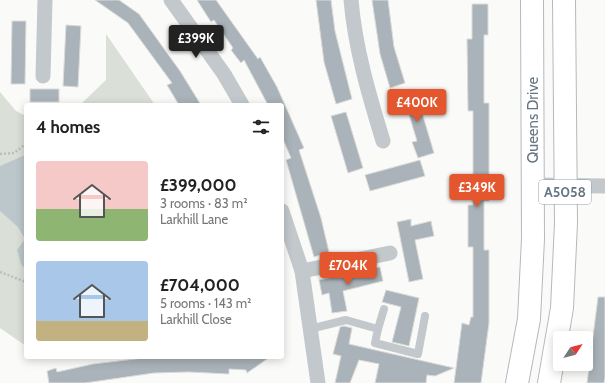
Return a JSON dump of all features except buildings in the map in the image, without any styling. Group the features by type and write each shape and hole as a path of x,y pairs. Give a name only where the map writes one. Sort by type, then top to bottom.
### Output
{"highway":[{"name":"Queens Drive","path":"517,383 530,319 533,185 532,0"},
{"name":"A5058","path":"549,383 562,308 566,223 564,0"}],"street":[{"path":"43,76 45,0"},
{"path":"171,0 224,74 241,103"},
{"path":"351,0 353,23 365,83 383,141"},
{"path":"533,185 605,186"},
{"path":"284,217 302,271 318,383"},
{"path":"302,271 390,252"}],"lane":[{"path":"384,309 375,343 418,354 425,316"},
{"path":"310,329 346,320 378,329"}],"path":[{"path":"0,154 14,153 24,146"},
{"path":"0,272 24,281"}],"shaded area":[{"path":"106,34 154,103 82,103 106,80"},
{"path":"0,92 16,111 24,115 24,345 0,328"},
{"path":"24,156 24,237 18,227 0,211 0,166"},
{"path":"24,240 24,268 21,264 17,250"}]}
